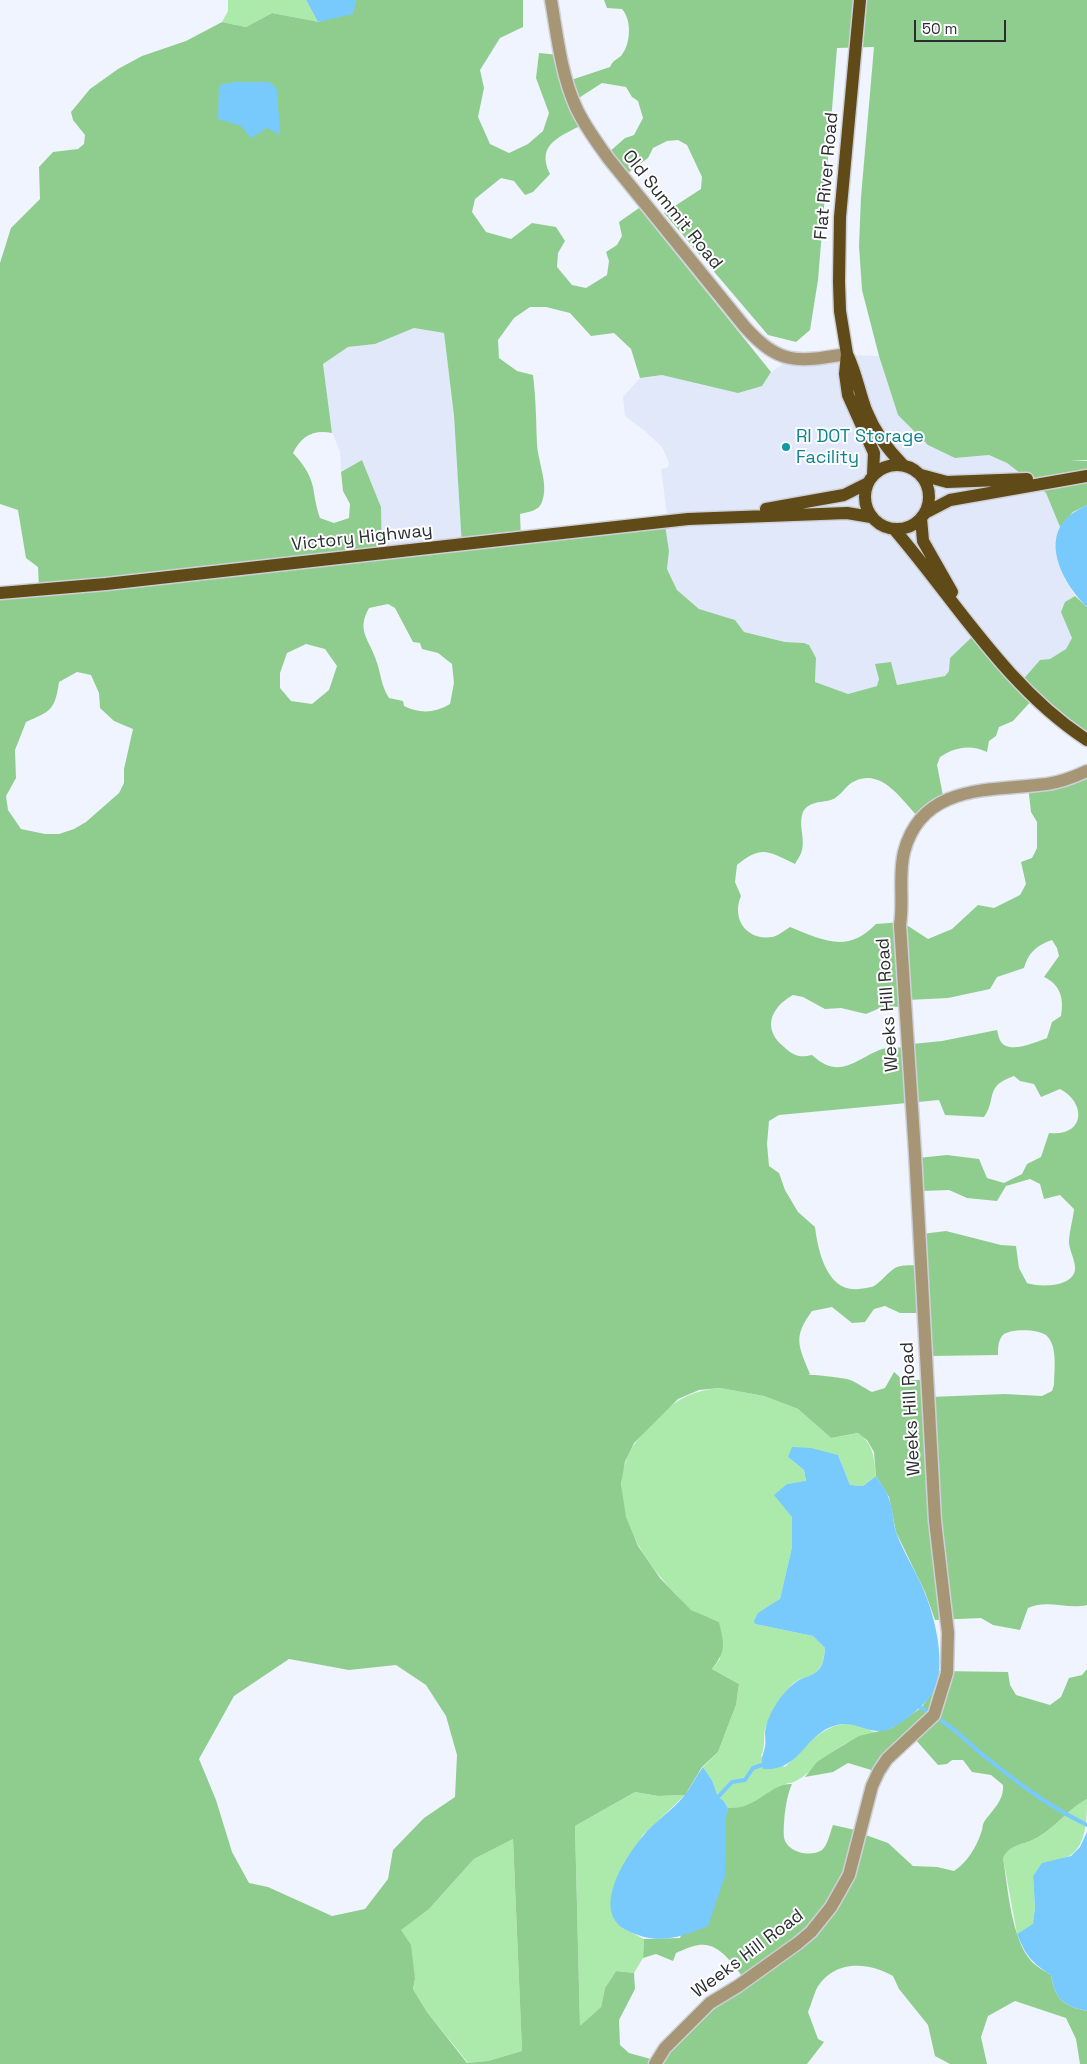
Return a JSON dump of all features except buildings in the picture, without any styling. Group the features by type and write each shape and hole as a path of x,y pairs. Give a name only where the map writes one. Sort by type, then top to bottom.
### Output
{"main road":[{"name":"Flat River Road","path":"860,0 839,248 840,311 847,354 845,374 848,395 874,453 871,479"},
{"name":"Flat River Road","path":"847,354 856,373 867,411 886,445 903,465"},
{"path":"1070,478 946,482 921,475 903,465 892,465 882,469 871,479 865,494 866,506 872,517 882,525 894,529 909,527 950,500 1087,476"},
{"path":"921,475 929,493 923,516 923,541 980,639"},
{"name":"Victory Highway","path":"727,517 844,495 871,479"},
{"name":"Victory Highway","path":"0,593 98,585 453,545 727,517 847,513 872,517"},
{"path":"894,529 980,639 1053,715 1087,740"}],"street":[{"name":"Old Summit Road","path":"551,0 567,83 575,106 587,128 608,158 745,327 767,349 787,358 814,359 847,354"},
{"name":"Weeks Hill Road","path":"656,2064 665,2048 710,2003 738,1986 798,1943 822,1919 842,1891 849,1875 872,1786 879,1771 887,1759 934,1715 939,1703 947,1673 948,1633 934,1511 915,1153 900,925 899,892 902,861 909,838 916,824 938,804 952,797 990,788 1048,784 1078,776 1087,771"}],"shaded area":[{"path":"414,328 444,333 454,416 462,547 382,554 381,507 362,460 341,472 340,452 332,432 323,364 348,347 375,344"},
{"path":"848,355 879,356 898,415 955,458 989,455 1007,463 1046,493 1060,527 1056,549 1064,578 1075,596 1065,602 1072,638 1066,649 1050,659 1040,660 1020,683 949,671 945,676 897,685 891,662 879,679 877,686 848,694 839,692 815,682 816,658 803,643 786,642 744,632 735,620 699,609 677,590 667,569 669,551 665,525 668,522 661,469 668,467 669,463 662,447 625,416 623,397 640,378 662,375 762,386 771,372 791,359"}],"green space":[{"path":"228,0 306,0 318,22 272,13 246,27 222,22 228,11"},
{"path":"356,0 523,0 523,27 500,38 480,70 484,88 478,117 490,144 509,153 528,144 543,131 549,113 536,78 539,53 559,55 565,82 610,67 613,61 621,56 628,39 629,26 627,19 622,9 607,8 604,0 1087,0 1087,460 1070,461 1087,461 1087,505 1073,512 1060,527 1046,493 1007,463 989,455 955,458 928,445 898,415 879,356 862,290 859,246 861,197 874,47 837,48 818,280 810,330 796,342 768,335 664,213 701,189 702,177 687,145 678,140 667,141 653,148 648,158 625,175 608,153 625,138 634,135 643,118 638,101 632,97 626,87 602,83 574,101 584,124 559,137 548,148 546,164 550,174 533,192 525,195 514,181 501,178 475,199 472,212 486,232 511,239 532,223 556,227 565,241 558,253 557,267 572,285 586,288 607,275 609,261 606,252 617,245 622,236 619,222 639,208 771,372 762,386 738,393 662,375 640,378 631,349 614,333 591,336 570,313 546,307 530,307 514,318 498,340 499,358 517,371 533,375 537,444 544,481 544,495 541,505 533,511 520,514 521,539 665,525 669,551 667,569 677,590 699,609 735,620 744,632 785,642 809,645 816,658 815,682 848,694 877,686 879,679 875,664 891,662 897,685 945,676 949,671 950,658 972,637 1020,683 1040,660 1050,659 1066,649 1072,638 1061,612 1065,602 1075,596 1087,607 1087,740 1033,699 1013,721 999,727 996,736 989,741 987,752 969,747 951,751 940,757 937,765 944,801 920,819 892,789 883,783 875,779 865,778 855,781 831,800 814,803 804,810 801,819 803,846 795,864 766,852 759,852 737,865 735,882 741,896 738,905 740,920 743,927 755,936 772,937 790,927 824,940 845,942 855,939 876,924 902,922 928,939 952,929 978,905 994,908 1020,895 1026,884 1021,862 1032,858 1037,848 1037,822 1031,812 1028,786 1087,773 1087,1605 1035,1605 1028,1608 1020,1630 993,1625 981,1618 935,1620 925,1592 896,1532 889,1497 876,1476 874,1452 867,1440 858,1433 831,1438 798,1409 764,1396 720,1388 699,1390 678,1399 634,1443 625,1462 621,1484 626,1517 638,1546 660,1578 691,1610 719,1622 723,1647 720,1657 712,1669 739,1684 736,1705 718,1752 702,1767 685,1795 658,1796 635,1792 575,1826 580,2026 601,2007 605,1988 616,1971 634,1973 635,1989 619,2020 620,2045 629,2053 658,2061 692,2020 745,1980 726,1956 714,1947 707,1945 693,1946 676,1953 673,1961 656,1954 643,1958 644,1939 680,1938 728,1808 738,1808 747,1805 777,1788 792,1784 787,1802 784,1837 789,1846 794,1850 811,1853 822,1850 833,1825 860,1831 863,1834 888,1843 913,1866 937,1867 954,1871 967,1859 974,1849 982,1832 983,1823 1002,1796 1003,1785 991,1775 972,1772 963,1760 952,1760 947,1764 938,1765 914,1738 878,1772 848,1763 833,1772 805,1777 817,1762 835,1750 859,1736 892,1728 921,1708 933,1692 939,1671 1008,1672 1010,1685 1016,1695 1050,1705 1061,1697 1069,1678 1082,1675 1087,1669 1087,1799 1044,1833 1033,1840 1010,1849 1003,1858 1015,1927 1025,1952 1034,1964 1051,1975 1058,1996 1066,2004 1087,2011 1087,2064 1080,2064 1076,2039 1066,2018 1015,2001 988,2016 981,2037 987,2064 950,2064 935,2056 928,2025 899,1989 893,1976 872,1968 851,1966 831,1973 816,1990 808,2012 818,2039 824,2042 807,2064 0,2064 0,592 39,589 38,567 26,558 18,510 0,504 0,263 11,228 40,199 39,167 53,152 78,149 84,144 85,135 73,120 71,112 90,89 118,69 142,56 186,41 222,22 246,27 272,13 319,22","holes":["414,328 444,333 454,416 462,547 382,554 381,507 362,460 341,472 343,491 350,504 349,518 334,523 320,518 310,477 293,453 300,442 309,435 319,432 332,433 323,364 348,347 375,344","388,604 395,608 413,642 420,643 422,649 438,653 452,664 454,683 450,704 433,711 422,711 410,709 404,706 403,701 389,698 365,635 365,616 369,608","306,644 325,649 337,666 329,690 312,704 291,701 280,688 280,673 287,653","77,672 91,675 99,693 100,708 114,721 133,729 124,769 124,783 119,793 86,822 74,829 59,834 45,834 21,829 8,810 6,796 16,778 15,750 26,722 46,712 56,699 59,682","1052,940 1057,948 1059,956 1044,977 1058,988 1062,1010 1061,1016 1052,1022 1047,1038 1030,1044 1016,1047 1005,1045 1000,1041 997,1030 942,1041 912,1044 909,1047 882,1049 847,1066 839,1067 822,1063 812,1055 800,1056 794,1054 777,1040 773,1033 771,1026 774,1012 785,1000 793,995 803,997 825,1009 841,1008 866,1014 880,1008 906,1006 908,1000 948,998 990,989 997,977 1024,968 1031,954 1042,944","1014,1076 1020,1081 1034,1084 1041,1097 1060,1089 1075,1102 1078,1110 1078,1118 1075,1125 1070,1130 1061,1133 1049,1133 1041,1157 1027,1164 1022,1174 1004,1183 987,1178 979,1159 947,1155 918,1158 921,1191 949,1190 967,1198 997,1201 1006,1186 1030,1179 1040,1184 1044,1199 1060,1195 1074,1209 1069,1243 1075,1267 1073,1276 1054,1285 1027,1283 1019,1268 1016,1246 1001,1245 946,1231 922,1234 922,1265 898,1267 871,1287 848,1288 839,1284 826,1268 815,1227 798,1212 785,1190 779,1173 769,1166 767,1144 769,1121 779,1115 939,1100 945,1115 984,1117 998,1084","885,1306 900,1313 923,1313 930,1356 998,1355 1000,1341 1006,1333 1024,1330 1038,1332 1047,1336 1053,1346 1055,1366 1052,1391 1042,1396 1005,1394 930,1397 928,1380 903,1380 894,1372 885,1388 872,1392 847,1379 807,1375 810,1374 799,1341 802,1328 812,1311 832,1307 852,1323 865,1322 874,1309","289,1659 349,1670 396,1665 426,1685 446,1716 457,1755 455,1797 424,1818 393,1850 388,1879 365,1909 332,1916 268,1887 249,1883 232,1852 216,1800 199,1759 234,1696","513,1839 522,2051 488,2061 467,2063 427,2012 413,1989 415,1979 411,1945 401,1930 429,1909 474,1859"]},
{"path":"720,1388 764,1396 798,1409 831,1438 859,1433 868,1443 874,1458 876,1476 863,1486 850,1485 838,1455 788,1457 804,1470 806,1482 787,1484 792,1517 792,1547 780,1599 755,1624 813,1636 825,1648 823,1660 816,1673 794,1683 776,1708 765,1729 761,1756 785,1767 815,1737 833,1726 854,1724 876,1733 860,1737 836,1749 799,1779 788,1783 752,1804 736,1808 728,1808 723,1800 718,1797 712,1780 703,1767 718,1752 736,1705 739,1684 712,1669 720,1659 719,1622 689,1608 663,1580 641,1550 632,1533 625,1515 622,1497 622,1479 628,1455 644,1432 667,1409 682,1398 709,1389"},
{"path":"635,1792 658,1796 685,1795 643,1835 627,1859 622,1928 644,1939 643,1958 634,1973 616,1971 605,1988 601,2007 580,2027 575,1826"},
{"path":"1087,1799 1087,1814 1083,1838 1075,1851 1069,1856 1042,1865 1033,1876 1035,1907 1033,1925 1017,1934 1003,1858 1010,1849 1033,1840 1044,1833"},
{"path":"513,1839 522,2051 488,2061 468,2063 427,2012 413,1989 415,1979 400,1930 429,1909 474,1859"}],"water":[{"path":"306,0 356,1 353,14 318,22"},
{"path":"234,82 270,82 277,89 280,135 267,128 251,138 241,126 218,119 219,85"},
{"path":"1087,505 1087,607 1073,591 1061,570 1057,559 1056,537 1062,523"},
{"path":"792,1447 811,1448 838,1455 850,1485 863,1486 876,1476 888,1496 896,1532 921,1584 932,1614 938,1642 939,1671 937,1683 932,1694 924,1704 892,1728 878,1731 851,1725 837,1725 826,1729 817,1736 786,1765 763,1769 765,1732 771,1714 789,1688 817,1671 824,1659 825,1648 813,1636 755,1624 754,1621 758,1613 780,1599 792,1547 792,1517 774,1495 787,1484 806,1481 804,1470 788,1457"},
{"path":"703,1767 712,1780 718,1797 723,1800 728,1808 726,1817 725,1876 708,1926 678,1937 658,1939 628,1931 617,1923 611,1912 614,1885 620,1871 643,1836 684,1796"},
{"path":"1087,1832 1087,2011 1066,2004 1058,1996 1051,1975 1030,1958 1017,1934 1033,1924 1035,1907 1033,1876 1042,1863 1071,1856 1080,1847"}],"waterway":[{"path":"921,1708 925,1710"},
{"path":"942,1721 1023,1786 1060,1811 1087,1825"},
{"path":"718,1797 732,1782 745,1780 753,1768 762,1765"}],"place":[{"name":"RI DOT Storage Facility","path":"786,447"}]}
